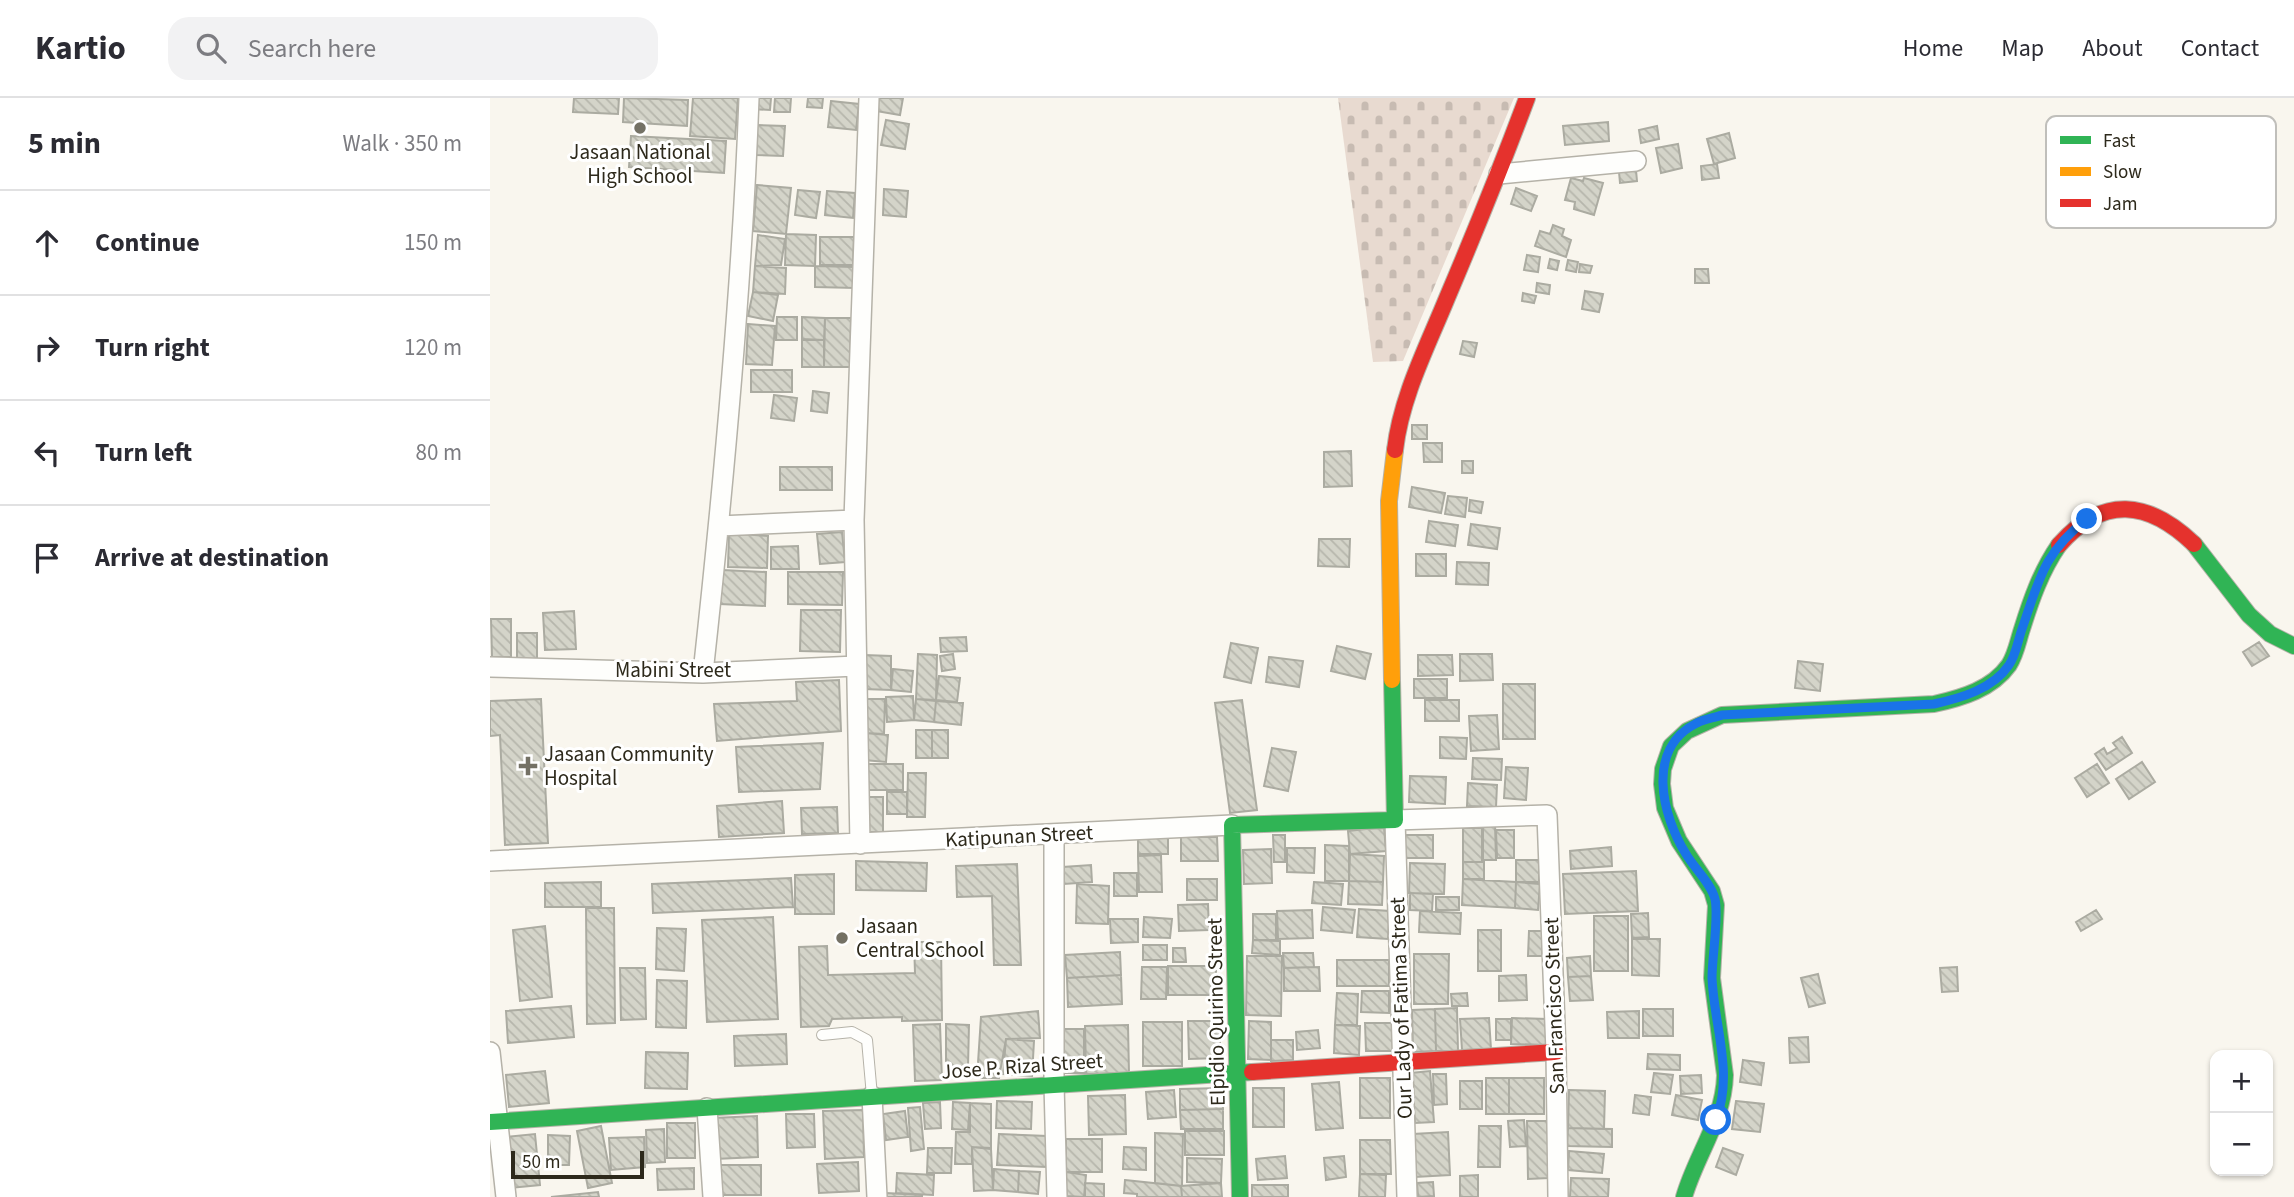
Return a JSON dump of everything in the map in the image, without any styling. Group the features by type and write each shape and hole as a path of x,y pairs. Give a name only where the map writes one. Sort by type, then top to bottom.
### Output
{"street":[{"path":"703,673 719,526 746,184 749,98"},
{"path":"860,844 854,520 869,98"},
{"path":"1395,820 1389,537 1394,450 1404,405 1415,375 1499,174 1527,98"},
{"path":"1499,174 1636,161"},
{"path":"1684,1197 1693,1168 1723,1102 1724,1088 1713,988 1715,898 1672,829 1662,786 1669,748 1681,734 1697,723 1722,715 1934,704 1960,699 1984,687 2000,676 2011,663 2041,573 2053,550 2087,519 2111,510 2132,509 2156,514 2175,526 2201,552 2255,621 2269,635 2294,646"},
{"path":"719,526 854,520"},
{"name":"Mabini Street","path":"490,667 703,673 856,666"},
{"name":"Katipunan Street","path":"490,861 1232,825 1547,815"},
{"name":"San Francisco Street","path":"1547,815 1556,1052 1558,1197"},
{"name":"Our Lady of Fatima Street","path":"1395,820 1407,1197"},
{"name":"Elpidio Quirino Street","path":"1232,825 1240,1197"},
{"path":"1054,834 1057,1197"},
{"path":"490,1052 494,1121 506,1197"},
{"name":"Jose P. Rizal Street","path":"494,1121 1054,1084 1238,1075 1556,1052"},
{"path":"872,1096 877,1197"},
{"path":"706,1108 713,1197"}],"lane":[{"path":"822,1035 852,1032 867,1040 872,1096"}],"green space":[{"path":"1338,98 1514,98 1403,361 1373,362"}],"building":[{"path":"574,98 619,98 618,114 573,112"},
{"path":"624,98 688,100 687,126 623,122"},
{"path":"693,98 738,98 735,139 690,136"},
{"path":"753,98 771,98 770,110 752,109"},
{"path":"775,98 791,98 790,112 774,112"},
{"path":"808,98 823,98 822,108 807,107"},
{"path":"879,98 903,98 900,115 876,111"},
{"path":"831,101 859,104 856,130 828,127"},
{"path":"886,120 909,124 905,149 881,145"},
{"path":"1608,122 1609,141 1565,145 1563,126"},
{"path":"757,125 785,126 783,156 756,155"},
{"path":"1657,126 1659,139 1641,143 1639,130"},
{"path":"1729,133 1735,158 1714,164 1707,139"},
{"path":"631,136 726,141 724,173 629,167"},
{"path":"1678,144 1682,168 1661,173 1656,148"},
{"path":"1717,164 1719,178 1702,180 1701,166"},
{"path":"1636,170 1637,181 1620,183 1619,172"},
{"path":"1571,178 1603,183 1594,215 1574,209 1575,202 1565,200"},
{"path":"757,185 791,188 786,234 753,231"},
{"path":"1516,188 1537,196 1531,211 1511,204"},
{"path":"884,189 908,191 906,217 883,215"},
{"path":"798,190 820,192 816,218 795,215"},
{"path":"827,191 855,193 853,218 825,215"},
{"path":"1553,225 1564,229 1562,236 1571,240 1566,257 1535,246 1540,231 1550,234"},
{"path":"786,234 816,235 815,266 785,265"},
{"path":"758,235 785,239 781,265 755,266"},
{"path":"820,237 854,237 853,265 820,265"},
{"path":"1527,255 1540,257 1538,272 1524,270"},
{"path":"1550,259 1559,261 1557,270 1548,268"},
{"path":"1568,260 1578,262 1576,272 1566,270"},
{"path":"1580,264 1592,266 1590,273 1579,272"},
{"path":"755,266 786,268 785,294 753,292"},
{"path":"815,266 855,267 855,288 815,287"},
{"path":"1695,269 1708,269 1709,283 1695,283"},
{"path":"1537,283 1550,285 1549,294 1536,292"},
{"path":"1585,291 1603,294 1599,312 1582,309"},
{"path":"753,292 778,295 773,321 748,316"},
{"path":"1523,293 1536,296 1534,303 1522,301"},
{"path":"777,317 797,317 797,340 776,340"},
{"path":"802,317 825,318 824,340 802,339"},
{"path":"825,318 851,318 850,367 824,367"},
{"path":"748,324 775,326 772,365 746,364"},
{"path":"802,340 824,340 824,367 802,367"},
{"path":"1463,341 1477,343 1474,357 1460,354"},
{"path":"751,370 792,370 792,392 751,392"},
{"path":"813,391 829,393 827,413 811,411"},
{"path":"774,395 797,398 794,421 771,418"},
{"path":"1412,425 1427,425 1427,439 1412,439"},
{"path":"1423,443 1442,443 1442,462 1424,462"},
{"path":"1351,451 1352,486 1324,487 1324,452"},
{"path":"1462,461 1473,461 1473,473 1462,473"},
{"path":"780,467 832,467 832,490 780,490"},
{"path":"1412,487 1445,493 1441,513 1409,507"},
{"path":"1448,496 1467,498 1465,517 1445,514"},
{"path":"1470,500 1483,502 1481,513 1469,511"},
{"path":"1429,521 1458,525 1455,546 1426,542"},
{"path":"1471,524 1500,528 1497,549 1468,545"},
{"path":"842,532 845,562 820,564 817,534"},
{"path":"729,533 768,536 767,568 728,567"},
{"path":"1319,539 1350,539 1349,567 1318,566"},
{"path":"798,546 799,569 771,569 771,547"},
{"path":"1416,554 1446,554 1446,576 1416,576"},
{"path":"1457,562 1489,563 1488,585 1456,584"},
{"path":"722,570 766,572 765,606 720,604"},
{"path":"788,572 843,572 842,605 788,604"},
{"path":"801,610 841,610 840,652 800,651"},
{"path":"574,611 576,649 545,650 543,613"},
{"path":"491,619 511,619 511,657 492,657"},
{"path":"517,633 537,633 537,659 517,659"},
{"path":"966,637 967,651 941,652 940,638"},
{"path":"2259,642 2269,656 2252,666 2243,652"},
{"path":"1231,643 1258,648 1251,683 1224,677"},
{"path":"1337,646 1371,654 1365,679 1331,671"},
{"path":"918,654 937,655 936,700 916,699"},
{"path":"953,654 955,669 942,671 940,656"},
{"path":"1460,654 1492,654 1493,680 1460,681"},
{"path":"864,655 891,656 891,690 863,689"},
{"path":"1418,655 1452,655 1453,675 1418,676"},
{"path":"1269,657 1303,661 1299,687 1266,682"},
{"path":"1798,661 1823,664 1820,691 1795,688"},
{"path":"893,669 913,671 911,692 891,690"},
{"path":"939,676 960,678 957,702 936,700"},
{"path":"1414,679 1447,679 1447,698 1414,698"},
{"path":"839,680 841,731 717,741 714,704 797,701 796,682"},
{"path":"1503,684 1535,684 1535,739 1503,739"},
{"path":"913,696 914,720 887,722 886,697"},
{"path":"541,699 548,843 505,845 500,735 490,736 490,701"},
{"path":"866,699 885,699 884,734 865,733"},
{"path":"916,699 936,701 934,722 914,720"},
{"path":"1242,700 1257,810 1230,813 1215,703"},
{"path":"1425,700 1459,700 1459,721 1425,721"},
{"path":"936,701 963,703 961,725 934,722"},
{"path":"1497,715 1499,749 1471,751 1469,716"},
{"path":"916,730 932,730 932,758 916,758"},
{"path":"932,730 948,730 948,758 932,758"},
{"path":"865,733 888,735 886,762 864,760"},
{"path":"1440,737 1467,738 1466,759 1440,758"},
{"path":"2122,737 2132,753 2106,770 2095,754 2104,748 2107,754 2117,748 2113,743"},
{"path":"823,743 820,789 739,792 736,747"},
{"path":"1272,748 1296,752 1288,791 1264,786"},
{"path":"1473,758 1502,759 1501,780 1472,779"},
{"path":"2142,762 2155,782 2129,799 2116,779"},
{"path":"866,764 903,764 903,790 866,790"},
{"path":"2097,764 2109,783 2087,797 2075,778"},
{"path":"1506,767 1528,768 1526,800 1504,798"},
{"path":"908,773 926,773 925,817 907,817"},
{"path":"1410,776 1446,777 1445,804 1409,802"},
{"path":"1468,783 1497,785 1496,807 1467,806"},
{"path":"887,792 907,792 907,814 887,814"},
{"path":"868,797 883,797 883,832 867,832"},
{"path":"782,801 784,833 719,837 717,806"},
{"path":"837,807 838,833 802,834 801,808"},
{"path":"1483,823 1495,823 1496,860 1483,860"},
{"path":"1384,827 1386,851 1350,854 1348,831"},
{"path":"1463,828 1482,828 1482,862 1463,862"},
{"path":"1496,830 1514,830 1514,858 1497,858"},
{"path":"1273,835 1285,835 1285,862 1274,862"},
{"path":"1405,835 1433,835 1433,858 1405,858"},
{"path":"1138,836 1168,836 1168,854 1138,854"},
{"path":"1181,837 1217,837 1218,861 1181,861"},
{"path":"1325,845 1349,846 1349,881 1325,881"},
{"path":"1611,847 1612,866 1571,869 1570,851"},
{"path":"1287,848 1315,848 1314,873 1287,872"},
{"path":"1271,849 1272,883 1244,884 1243,850"},
{"path":"1350,854 1384,856 1383,882 1349,881"},
{"path":"1161,855 1162,892 1139,892 1138,856"},
{"path":"1516,860 1539,860 1539,882 1516,882"},
{"path":"856,861 927,863 926,891 856,890"},
{"path":"1463,862 1484,862 1484,879 1463,879"},
{"path":"1410,863 1445,864 1444,894 1409,893"},
{"path":"1017,864 1021,965 994,965 992,896 957,897 956,866"},
{"path":"1091,865 1092,882 1064,884 1063,867"},
{"path":"1636,871 1638,911 1565,914 1563,874"},
{"path":"1114,873 1137,873 1137,896 1114,896"},
{"path":"834,874 834,914 795,914 795,875"},
{"path":"791,878 793,907 653,913 652,884"},
{"path":"1187,879 1217,879 1217,900 1187,900"},
{"path":"1463,879 1516,882 1515,908 1462,905"},
{"path":"1349,881 1383,882 1382,905 1348,904"},
{"path":"601,882 601,907 545,907 545,883"},
{"path":"1314,882 1343,884 1341,905 1312,903"},
{"path":"1516,882 1540,884 1538,910 1515,908"},
{"path":"1077,884 1109,886 1108,924 1076,923"},
{"path":"1410,893 1433,894 1432,911 1410,910"},
{"path":"1436,897 1459,897 1459,910 1436,910"},
{"path":"1208,904 1209,930 1179,931 1178,905"},
{"path":"1323,907 1355,910 1352,933 1321,930"},
{"path":"586,908 614,908 615,1023 587,1024"},
{"path":"1359,909 1390,911 1388,939 1357,937"},
{"path":"1312,910 1313,938 1278,939 1277,911"},
{"path":"2096,910 2102,919 2081,931 2076,922"},
{"path":"1420,911 1461,913 1460,934 1419,932"},
{"path":"1648,913 1649,937 1632,938 1631,914"},
{"path":"1253,914 1276,914 1276,940 1253,940"},
{"path":"1594,916 1628,916 1628,971 1594,971"},
{"path":"773,917 778,1019 707,1022 702,920"},
{"path":"1144,917 1172,919 1170,938 1143,937"},
{"path":"1110,919 1138,919 1138,942 1111,943"},
{"path":"545,926 552,997 520,1001 513,930"},
{"path":"657,928 686,929 684,971 656,969"},
{"path":"1478,930 1501,930 1501,971 1478,971"},
{"path":"1529,931 1543,931 1542,956 1528,956"},
{"path":"1632,939 1660,939 1659,976 1632,975"},
{"path":"1253,940 1280,941 1280,955 1252,953"},
{"path":"914,942 941,942 942,1020 902,1021 902,1017 832,1019 829,1026 801,1027 799,947 827,946 828,975 915,973"},
{"path":"1143,945 1167,945 1167,960 1143,960"},
{"path":"1173,948 1185,948 1186,962 1173,962"},
{"path":"1120,952 1121,975 1067,978 1065,955"},
{"path":"1283,953 1313,953 1314,967 1284,968"},
{"path":"1414,954 1449,954 1448,1004 1414,1004"},
{"path":"1247,956 1282,956 1281,1016 1246,1015"},
{"path":"1590,956 1591,976 1568,977 1567,958"},
{"path":"1337,960 1389,960 1389,986 1337,986"},
{"path":"1168,966 1216,966 1216,995 1168,995"},
{"path":"1142,967 1167,967 1166,999 1141,999"},
{"path":"1319,967 1320,991 1284,991 1284,968"},
{"path":"1957,967 1958,991 1942,992 1940,968"},
{"path":"620,968 645,968 646,1019 621,1020"},
{"path":"1818,974 1825,1003 1809,1007 1801,978"},
{"path":"1121,975 1122,1004 1068,1007 1067,978"},
{"path":"1526,975 1527,1000 1499,1001 1499,976"},
{"path":"1591,976 1593,1000 1570,1001 1568,977"},
{"path":"657,980 687,981 686,1028 656,1027"},
{"path":"1362,991 1389,991 1389,1013 1361,1012"},
{"path":"1337,993 1358,994 1357,1025 1335,1025"},
{"path":"1467,993 1468,1006 1452,1006 1451,994"},
{"path":"571,1006 574,1037 508,1043 506,1011"},
{"path":"1457,1008 1458,1051 1436,1051 1435,1009"},
{"path":"1435,1009 1436,1051 1413,1052 1412,1010"},
{"path":"1643,1009 1673,1009 1673,1036 1643,1036"},
{"path":"1038,1011 1040,1038 1006,1039 999,1078 977,1078 981,1017"},
{"path":"1639,1011 1639,1038 1608,1038 1607,1012"},
{"path":"1489,1018 1491,1049 1462,1050 1460,1019"},
{"path":"1512,1018 1547,1019 1546,1045 1511,1044"},
{"path":"1496,1019 1511,1019 1511,1040 1496,1040"},
{"path":"1188,1021 1220,1021 1220,1058 1189,1059"},
{"path":"1249,1021 1271,1022 1271,1060 1248,1059"},
{"path":"1143,1022 1182,1022 1182,1066 1143,1066"},
{"path":"1365,1023 1393,1023 1394,1051 1366,1051"},
{"path":"940,1024 942,1080 915,1081 913,1025"},
{"path":"946,1024 969,1025 968,1067 946,1066"},
{"path":"1128,1025 1129,1073 1086,1074 1085,1026"},
{"path":"1335,1025 1360,1026 1359,1055 1334,1053"},
{"path":"1061,1029 1084,1029 1084,1073 1060,1073"},
{"path":"1318,1030 1320,1048 1297,1050 1296,1032"},
{"path":"786,1034 787,1064 735,1066 734,1036"},
{"path":"1808,1037 1809,1062 1790,1063 1789,1038"},
{"path":"1006,1039 1034,1041 1032,1076 1003,1074"},
{"path":"1271,1040 1293,1040 1293,1060 1271,1061"},
{"path":"646,1052 688,1053 687,1089 645,1088"},
{"path":"1648,1054 1680,1055 1680,1070 1647,1069"},
{"path":"1743,1060 1764,1063 1761,1085 1740,1082"},
{"path":"545,1071 549,1103 509,1107 506,1075"},
{"path":"1430,1071 1434,1122 1415,1123 1411,1073"},
{"path":"1654,1073 1673,1075 1670,1094 1651,1092"},
{"path":"1433,1074 1446,1074 1447,1104 1434,1105"},
{"path":"1701,1075 1702,1093 1681,1094 1680,1076"},
{"path":"1360,1078 1390,1078 1390,1118 1360,1118"},
{"path":"1486,1078 1509,1078 1509,1114 1486,1114"},
{"path":"1509,1078 1544,1078 1544,1114 1509,1114"},
{"path":"1460,1081 1482,1081 1482,1109 1460,1109"},
{"path":"1339,1082 1343,1128 1316,1130 1312,1084"},
{"path":"1222,1088 1223,1109 1180,1110 1180,1089"},
{"path":"1253,1088 1284,1088 1284,1127 1253,1127"},
{"path":"1174,1090 1176,1117 1148,1119 1146,1092"},
{"path":"1569,1090 1605,1091 1604,1129 1568,1128"},
{"path":"1125,1095 1126,1134 1089,1135 1088,1096"},
{"path":"1635,1095 1651,1097 1649,1115 1633,1113"},
{"path":"1676,1095 1702,1100 1698,1120 1672,1115"},
{"path":"997,1101 1032,1102 1031,1129 996,1128"},
{"path":"1736,1101 1764,1104 1760,1132 1732,1129"},
{"path":"940,1102 941,1128 925,1129 923,1103"},
{"path":"953,1102 970,1103 968,1130 952,1129"},
{"path":"970,1103 991,1104 991,1148 972,1147 972,1164 955,1164 956,1132 970,1132"},
{"path":"920,1107 924,1149 911,1151 908,1108"},
{"path":"1223,1109 1223,1129 1181,1129 1180,1110"},
{"path":"863,1110 864,1157 825,1159 823,1111"},
{"path":"905,1111 908,1137 886,1140 883,1114"},
{"path":"786,1114 814,1114 815,1147 787,1148"},
{"path":"757,1116 758,1157 715,1159 713,1118"},
{"path":"1524,1120 1526,1146 1510,1147 1508,1121"},
{"path":"1527,1121 1548,1121 1549,1178 1528,1179"},
{"path":"667,1123 695,1123 695,1158 667,1158"},
{"path":"601,1126 612,1183 588,1188 577,1131"},
{"path":"1479,1126 1501,1126 1500,1167 1478,1167"},
{"path":"1568,1128 1612,1129 1612,1147 1567,1146"},
{"path":"664,1129 665,1162 647,1163 646,1130"},
{"path":"1185,1131 1224,1131 1224,1155 1185,1155"},
{"path":"1448,1132 1450,1175 1415,1177 1413,1134"},
{"path":"1155,1133 1183,1134 1182,1186 1155,1183"},
{"path":"535,1134 540,1185 510,1188 505,1137"},
{"path":"999,1134 1047,1136 1046,1167 997,1165"},
{"path":"548,1135 570,1136 569,1165 548,1165"},
{"path":"644,1137 645,1167 611,1170 609,1138"},
{"path":"1066,1139 1102,1139 1102,1172 1066,1172"},
{"path":"1360,1140 1390,1140 1391,1174 1360,1174"},
{"path":"972,1147 991,1149 993,1190 974,1191"},
{"path":"1124,1147 1146,1148 1146,1170 1123,1169"},
{"path":"928,1148 952,1148 951,1173 927,1173"},
{"path":"1723,1148 1743,1155 1736,1175 1716,1167"},
{"path":"1569,1151 1604,1154 1602,1173 1568,1170"},
{"path":"1285,1156 1287,1178 1258,1180 1256,1159"},
{"path":"1344,1156 1346,1177 1326,1180 1324,1158"},
{"path":"1187,1158 1222,1159 1221,1183 1187,1182"},
{"path":"858,1162 859,1191 819,1193 817,1164"},
{"path":"719,1165 761,1165 761,1195 719,1195"},
{"path":"694,1168 694,1189 658,1190 657,1169"},
{"path":"994,1169 1019,1171 1018,1192 993,1190"},
{"path":"1019,1171 1040,1172 1038,1194 1018,1192"},
{"path":"1066,1172 1086,1175 1084,1197 1065,1196"},
{"path":"897,1173 934,1175 933,1195 896,1193"},
{"path":"1360,1174 1386,1175 1385,1197 1359,1197"},
{"path":"1478,1175 1478,1197 1460,1197 1460,1176"},
{"path":"1571,1178 1609,1179 1608,1197 1570,1197"},
{"path":"1125,1180 1181,1186 1182,1197 1137,1197 1137,1194 1124,1193"},
{"path":"1433,1182 1434,1196 1418,1197 1417,1183"},
{"path":"1085,1183 1104,1184 1104,1197 1085,1197"},
{"path":"1221,1183 1222,1197 1182,1197 1181,1186"},
{"path":"1252,1185 1288,1185 1288,1197 1252,1197"},
{"path":"598,1192 599,1197 551,1197"},
{"path":"886,1193 922,1195 922,1197 886,1197"}],"traffic: fast":[{"path":"2194,544 2249,615 2270,634 2294,646"},
{"path":"1684,1197 1715,1122 1725,1075 1712,978 1716,905 1712,891 1679,841 1665,808 1663,769 1671,746 1687,731 1722,715 1934,704 1955,699 1985,686 2009,665 2037,586 2059,545"},
{"path":"1240,1197 1232,825 1395,820 1392,680"},
{"path":"490,1122 1252,1072"}],"traffic: slow":[{"path":"1392,680 1389,501 1395,450"}],"traffic: jam":[{"path":"1395,450 1403,411 1416,372 1527,98"},
{"path":"2059,545 2092,518 2109,511 2126,509 2160,519 2194,544"},
{"path":"1252,1072 1556,1052"}],"place":[{"name":"Jasaan National High School","path":"640,128"},
{"name":"Jasaan Community Hospital","path":"528,766"},
{"name":"Jasaan Central School","path":"842,938"}],"route":[{"path":"1716,1120 1723,1102 1724,1088 1712,975 1715,898 1672,829 1662,786 1669,748 1681,734 1697,723 1722,715 1934,704 1960,699 1984,687 2000,676 2011,663 2041,573 2053,550 2087,519"}]}
